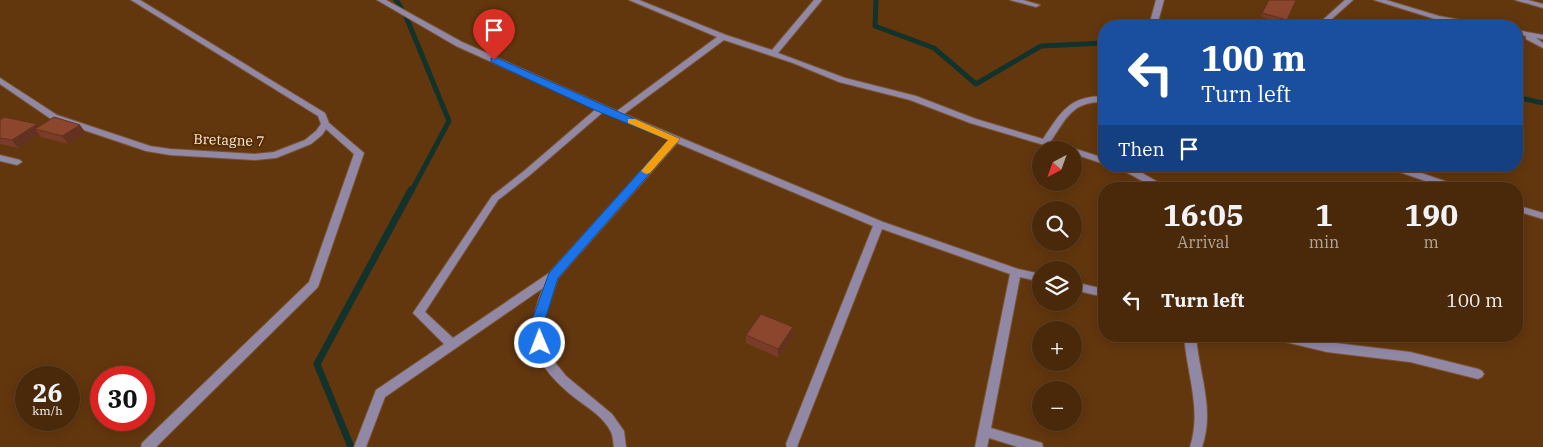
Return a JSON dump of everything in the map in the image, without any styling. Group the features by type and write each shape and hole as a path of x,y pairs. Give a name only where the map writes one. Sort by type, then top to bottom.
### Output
{"street":[{"path":"135,0 322,115 325,124 360,153 314,284 146,447"},
{"path":"381,0 459,44 601,109 879,224 1032,276"},
{"path":"633,0 723,37 842,80 913,98 973,121 1043,141"},
{"path":"773,54 818,0"},
{"path":"1014,0 1036,6"},
{"path":"1155,20 1160,0"},
{"path":"1327,20 1349,0"},
{"path":"1378,0 1449,20"},
{"path":"1519,0 1543,6"},
{"path":"1523,33 1543,38"},
{"path":"1526,34 1543,46"},
{"path":"618,115 723,37"},
{"name":"Bretagne 7","path":"0,80 54,117 149,149 163,151 255,157 276,155 308,142 319,133 325,124"},
{"path":"1047,141 1058,123 1076,102 1090,98 1098,99"},
{"path":"453,345 419,313 495,198 527,174 601,109"},
{"path":"360,447 380,394 553,276 675,139"},
{"path":"1082,153 1098,159"},
{"path":"0,158 17,162"},
{"path":"1134,172 1152,182"},
{"path":"1409,172 1438,182"},
{"path":"1523,210 1543,216"},
{"path":"792,444 879,224"},
{"path":"981,447 1016,272"},
{"path":"553,276 538,320 540,343 548,365 564,383 598,407 612,424 620,442 620,447"},
{"path":"1082,288 1098,292"},
{"path":"1190,342 1190,355 1203,417 1200,437 1196,447"},
{"path":"1304,342 1327,347 1410,357 1478,374"},
{"path":"983,431 1037,447"}],"building":[{"path":"1269,0 1296,0 1287,20 1262,13"},
{"path":"4,117 37,124 12,140 0,138 0,120"},
{"path":"54,117 80,125 62,136 35,129"},
{"path":"761,314 793,327 778,349 746,335"}],"waterway":[{"path":"396,0 405,14 449,121 411,192"},
{"path":"876,0 875,26 934,48 976,84 1041,46 1098,43"},
{"path":"1523,99 1543,103"},
{"path":"351,447 317,364 411,190"}],"slow traffic":[{"path":"631,121 675,139 646,171"}],"route":[{"path":"494,60 601,109 675,139 553,276 538,320 540,343"}]}
